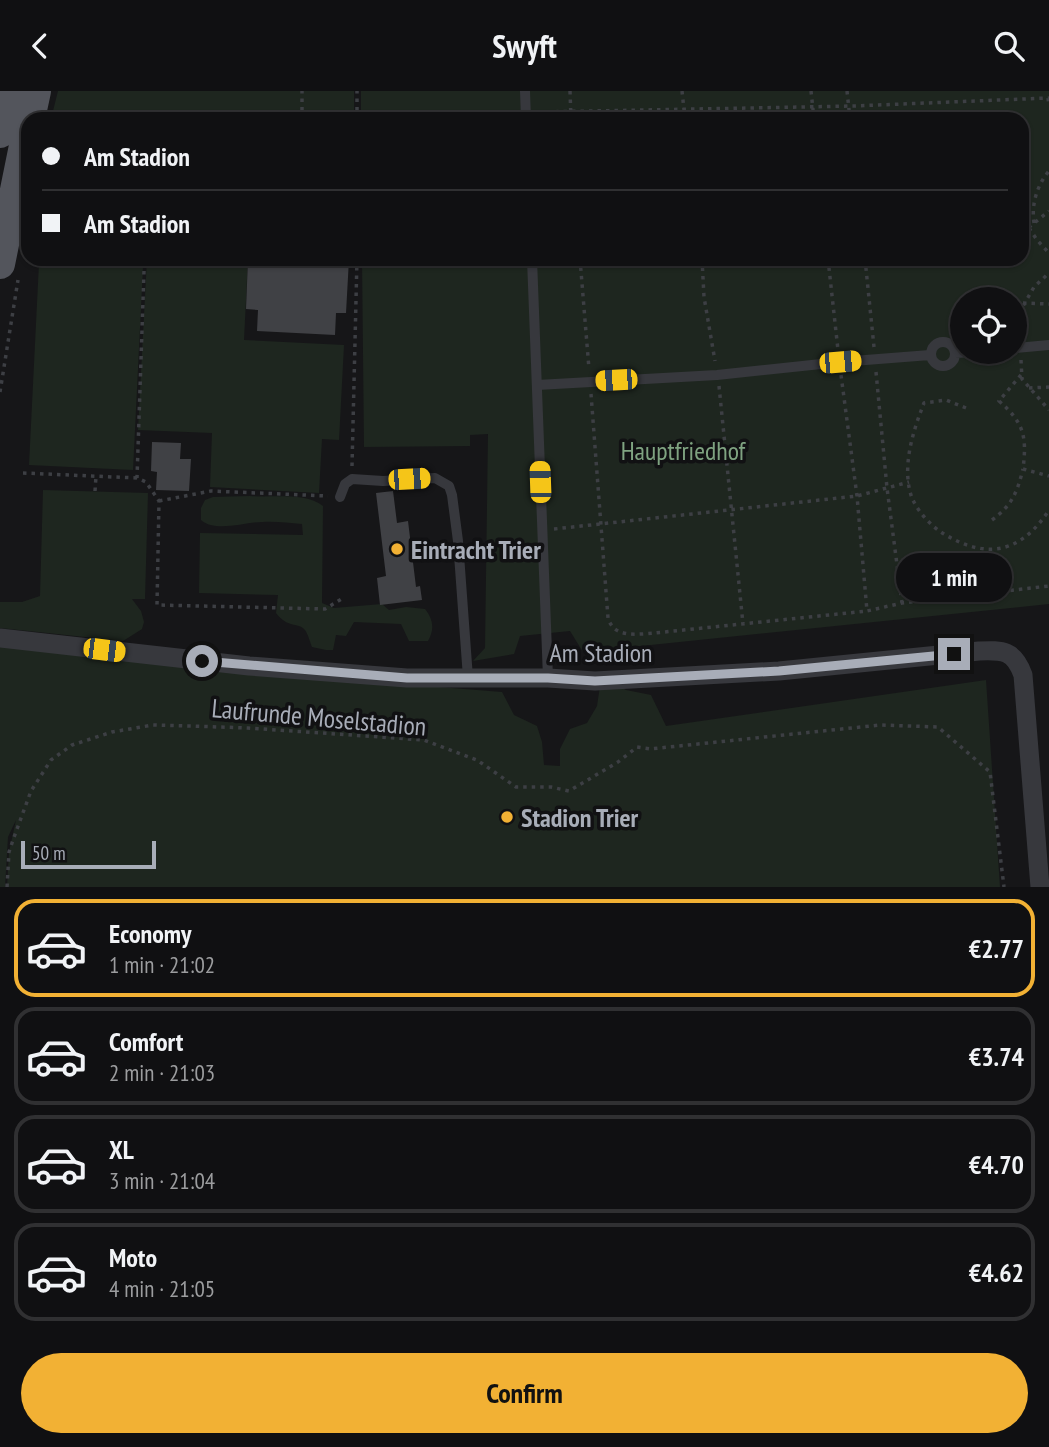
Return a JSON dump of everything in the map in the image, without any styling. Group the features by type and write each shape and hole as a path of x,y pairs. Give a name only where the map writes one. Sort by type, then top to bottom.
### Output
{"main road":[{"path":"0,133 10,91"},
{"path":"32,112 36,91"},
{"path":"9,270 21,179"}],"street":[{"name":"Am Stadion","path":"0,638 249,666 407,678 548,678 595,681 779,671 979,651 1006,652 1013,656 1023,675 1043,840"},
{"path":"1040,887 1043,840"}],"lane":[{"path":"525,91 526,112"},
{"path":"532,266 548,678"},
{"path":"930,355 936,344 944,342 950,345"},
{"path":"1027,347 1049,345"},
{"path":"537,385 718,375 930,355"},
{"path":"930,355 933,362 943,367 950,363"},
{"path":"340,497 345,484 352,479 369,481 435,478 449,486 458,541 468,678"}],"path":[{"path":"302,91 302,112"},
{"path":"357,91 357,112"},
{"path":"570,91 571,112 848,106 1048,98"},
{"path":"682,91 684,110"},
{"path":"811,91 813,112"},
{"path":"847,91 849,112"},
{"path":"1048,91 1049,106"},
{"path":"1034,223 1035,196 1049,170"},
{"path":"1049,211 1029,227 1049,253"},
{"path":"352,479 357,266"},
{"path":"580,266 608,618 610,625 617,631 625,634 655,633 743,624 867,611 902,603 1049,586"},
{"path":"702,266 704,297 718,375 743,624"},
{"path":"829,266 867,611"},
{"path":"866,266 887,488 902,603"},
{"path":"0,392 9,270"},
{"path":"137,478 144,271"},
{"path":"1027,297 1049,274"},
{"path":"1027,303 1049,304"},
{"path":"1020,364 1022,379 1028,389 1049,410"},
{"path":"992,520 1008,508 1023,469 1024,431 999,401 1021,375"},
{"path":"1028,389 1049,387"},
{"path":"966,408 946,400 924,403 913,430 909,482 913,499 935,529 974,549 992,550 1014,543 1027,535 1049,510"},
{"path":"1023,469 1049,476"},
{"path":"23,473 137,478 146,482 159,501 157,605 325,609 343,598"},
{"path":"95,491 96,476"},
{"path":"542,530 732,512 856,496 909,482"},
{"path":"159,501 211,491 340,497"},
{"name":"Laufrunde Moselstadion","path":"8,887 9,852 13,840 32,792 51,760 72,745 112,732 153,725 248,728 424,740 477,760 516,787 551,787 569,791 618,762 637,747 717,742 880,725 938,727 990,772 1004,887"}],"green space":[{"path":"58,91 354,91 354,112 53,112"},
{"name":"Hauptfriedhof","path":"361,91 1049,91 1049,604 583,652 570,631 520,636 514,654 473,661 485,648 488,434 470,435 470,446 364,447 362,266 1029,266 1029,112 361,112"},
{"path":"39,266 143,267 133,470 29,465"},
{"path":"147,266 248,266 244,340 344,345 339,440 322,439 319,493 210,487 212,433 138,430"},
{"path":"43,490 148,493 145,599 132,599 141,611 144,622 142,629 123,641 0,628 0,602 22,602 40,596"},
{"path":"213,497 298,497 323,506 322,603 334,608 382,604 389,610 406,607 425,609 432,624 428,641 409,641 401,624 354,622 346,636 336,635 333,650 326,650 312,647 303,628 280,618 276,613 278,595 199,593 200,533 303,535 302,524 267,522 214,526 201,520 201,508 205,500"},
{"name":"Stadion Trier","path":"0,646 237,671 502,692 514,715 537,726 544,765 560,766 560,749 570,729 587,723 597,706 600,686 609,681 626,690 651,695 666,726 986,680 1000,887 7,887 9,852 16,820 8,837 5,887 0,887"}],"building":[{"path":"248,266 349,266 346,313 336,313 335,335 257,331 258,310 246,309"},
{"path":"152,442 181,443 180,459 191,459 189,491 156,490 157,472 151,471"},
{"name":"Eintracht Trier","path":"393,491 397,523 408,521 416,587 420,586 422,600 380,605 377,578 386,576 376,493"}],"place":[{"name":"Eintracht Trier","path":"397,549"},
{"name":"Stadion Trier","path":"507,817"}],"route":[{"path":"202,661 407,678 548,678 595,681 779,671 954,654"}]}
